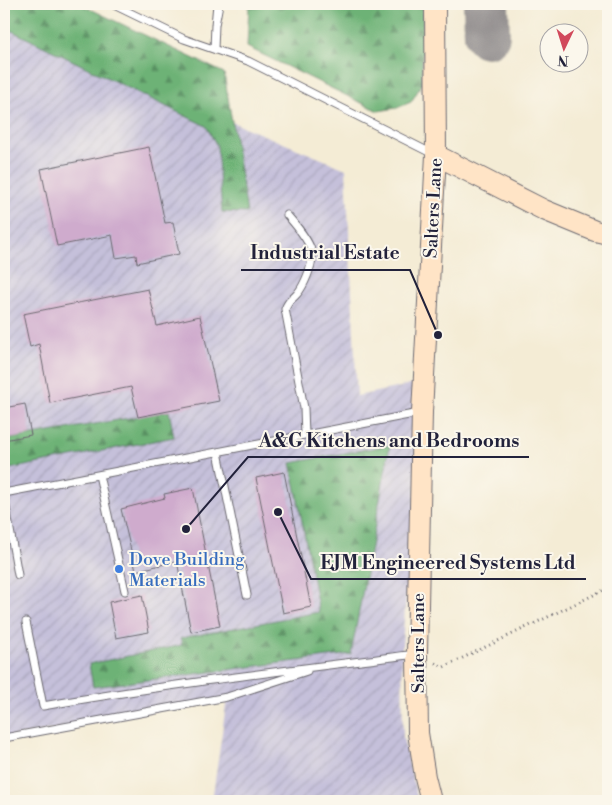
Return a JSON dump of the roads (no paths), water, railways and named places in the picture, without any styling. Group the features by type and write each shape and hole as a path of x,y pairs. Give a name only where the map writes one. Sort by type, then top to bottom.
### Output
{"main road":[{"name":"Salters Lane","path":"431,801 418,733 417,654 422,412 436,155 435,4"},
{"path":"436,155 544,210 595,231 608,234"}],"lane":[{"path":"112,4 184,39 248,61 436,155"},
{"path":"214,49 218,4"},
{"path":"287,215 301,229 312,254 307,277 296,295 288,300 285,309 304,408 305,435"},
{"path":"18,575 4,494 422,412"},
{"path":"218,452 247,595"},
{"path":"99,475 125,590"},
{"path":"26,622 43,706 244,675 417,654"},
{"path":"4,738 227,697 322,666"}],"place":[{"name":"Industrial Estate","path":"438,335"},
{"name":"EJM Engineered Systems Ltd","path":"278,512"},
{"name":"A&G Kitchens and Bedrooms","path":"186,529"},
{"name":"Dove Building Materials","path":"119,569"}]}
